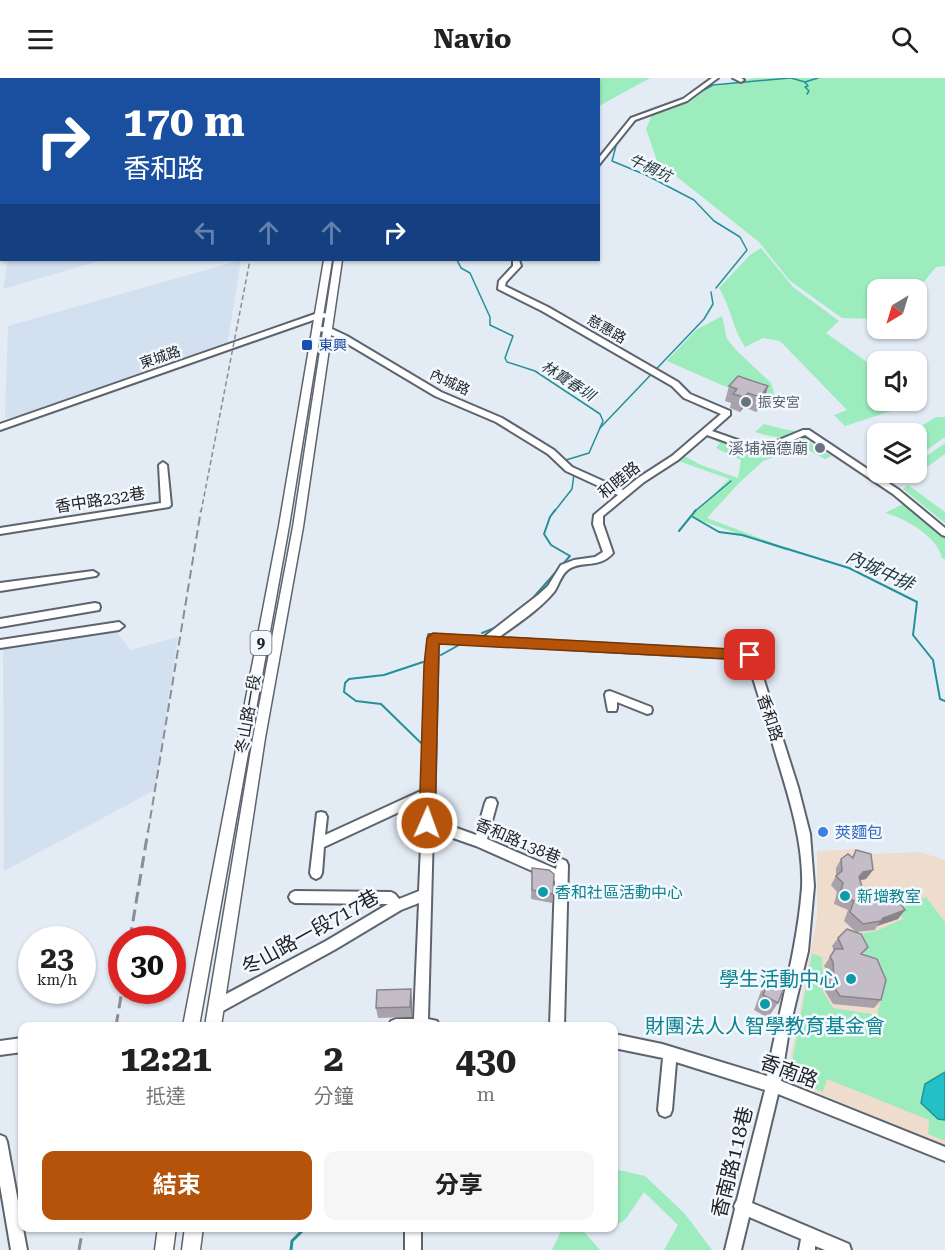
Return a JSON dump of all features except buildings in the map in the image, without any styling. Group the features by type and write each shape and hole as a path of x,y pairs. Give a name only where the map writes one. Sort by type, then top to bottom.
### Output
{"main road":[{"name":"冬山路一段","path":"214,1022 276,637 298,526 323,322 328,261"},
{"name":"冬山路一段","path":"192,1022 262,636 323,322 338,261"},
{"path":"284,526 298,526"},
{"path":"262,636 276,637"},
{"path":"164,1250 166,1232"},
{"path":"191,1250 193,1232"}],"street":[{"path":"600,161 633,119 685,100 715,78"},
{"name":"慈惠路","path":"516,261 517,266 503,280 501,287 545,309 653,371 681,388 687,396 727,413"},
{"name":"東城路","path":"0,427 323,322"},
{"name":"內城路","path":"323,322 438,394 499,420 550,452 573,471 624,494"},
{"name":"和睦路","path":"486,641 531,608 552,588 561,570 568,565 599,561 608,554 598,524 599,515 707,432 727,413"},
{"path":"707,432 760,451 806,432 896,492 945,533"},
{"name":"香中路232巷","path":"0,531 166,505 164,465"},
{"path":"0,587 93,574"},
{"path":"0,623 95,607"},
{"path":"0,644 119,626"},
{"name":"香和路","path":"421,1022 433,638 750,655 797,806 804,834 808,886 801,951 782,1030 773,1084"},
{"path":"612,708 610,695 647,710"},
{"path":"318,844 428,793"},
{"path":"480,842 491,803"},
{"path":"316,873 321,817"},
{"name":"香和路138巷","path":"427,823 562,871 557,1022"},
{"name":"冬山路一段717巷","path":"216,1007 331,945 397,906 425,895"},
{"path":"295,897 391,898 397,906"},
{"name":"香南路","path":"618,1042 670,1054 773,1084 945,1154"},
{"path":"0,1048 18,1046"},
{"path":"665,1110 670,1054"},
{"name":"香南路118巷","path":"733,1250 773,1084"},
{"path":"0,1142 19,1250"},
{"path":"742,1206 808,1243 843,1250"},
{"path":"413,1232 413,1250"}],"shaded area":[{"path":"8,261 99,261 3,289"},
{"path":"241,261 227,345 12,418 5,417 8,326"},
{"path":"116,631 130,650 178,637 155,790 4,871 3,647"},
{"path":"856,849 871,854 920,852 945,860 945,1145 786,1080 817,918 817,851"}],"green space":[{"path":"600,78 650,78 600,105"},
{"path":"755,78 945,78 945,266 936,267 926,279 867,279 867,319 842,318 789,280 759,242 657,161 646,129 652,115 687,103 710,87"},
{"path":"761,248 793,287 839,321 826,333 867,362 867,411 891,411 845,426 834,415 847,410 780,341 763,338 745,347 719,288 750,255"},
{"path":"722,316 727,339 771,383 778,405 724,386 667,361 696,330"},
{"path":"936,417 945,417 945,437 927,450 927,423"},
{"path":"764,424 797,431 782,437 755,432"},
{"path":"709,434 762,454 805,437 814,447 832,456 825,459 802,447 763,461 707,518 788,549 787,551 691,517 729,479 676,460 682,455 701,465 738,478 741,460 716,448 720,443 707,436"},
{"path":"945,443 945,454 927,467 927,456"},
{"path":"908,485 945,512 945,523 903,489"},
{"path":"905,503 945,538 945,559 927,535 902,519 885,513"},
{"path":"926,897 945,922 945,1141 928,1134 929,1120 827,1079 823,1092 789,1078 812,954 822,957 824,986 822,990 833,1008 877,1015 884,988 854,935 876,931 903,919 898,909"},
{"path":"618,1170 645,1176 685,1214 712,1250 664,1250 678,1225 644,1192 625,1220 618,1224"},
{"path":"561,1232 584,1232 600,1250 552,1250"}],"water":[{"path":"945,1072 945,1120 938,1119 921,1103 925,1084"}],"waterway":[{"name":"牛椆坑","path":"680,103 713,85 790,78"},
{"name":"牛椆坑","path":"791,78 805,82"},
{"name":"牛椆坑","path":"805,82 818,78"},
{"path":"805,82 808,86 805,87 809,91 807,94"},
{"name":"牛椆坑","path":"638,118 617,142 612,161 646,175 694,200 714,221 740,237 747,250 716,288"},
{"name":"林寶春圳","path":"458,261 461,268 470,273 490,317 490,325 513,336 505,358 507,362 535,371 600,414 603,421 589,453 566,460 569,465"},
{"name":"牛椆坑","path":"600,428 704,319 713,304 711,292"},
{"name":"林寶春圳","path":"554,512 572,489 574,474"},
{"path":"695,511 731,481"},
{"name":"林寶春圳","path":"532,599 570,556 551,545 544,534 555,510"},
{"path":"679,531 695,511"},
{"name":"內城中排","path":"693,517 719,532 742,535 849,568 917,602 913,635 933,660 940,699 945,701"},
{"name":"林寶春圳","path":"482,633 497,627"},
{"name":"林寶春圳","path":"441,655 459,645"},
{"name":"林寶春圳","path":"422,744 381,704 356,701 344,692 345,683 349,679 384,675 423,662"},
{"name":"林寶春圳","path":"291,1250 292,1241 301,1232"}],"railway":[{"path":"201,512 250,261"},
{"path":"148,832 201,510"},
{"path":"132,926 148,831"},
{"path":"117,1022 120,1004"},
{"path":"79,1250 82,1232"}],"place":[{"name":"東興","path":"307,345"},
{"name":"振安宮","path":"746,402"},
{"name":"溪埔福德廟","path":"820,448"},
{"name":"莢麵包","path":"823,832"},
{"name":"香和社區活動中心","path":"543,892"},
{"name":"新增教室","path":"845,896"},
{"name":"學生活動中心","path":"851,979"},
{"name":"財團法人人智學教育基金會","path":"765,1004"}],"route":[{"path":"427,823 430,665 433,638 750,655"}]}
